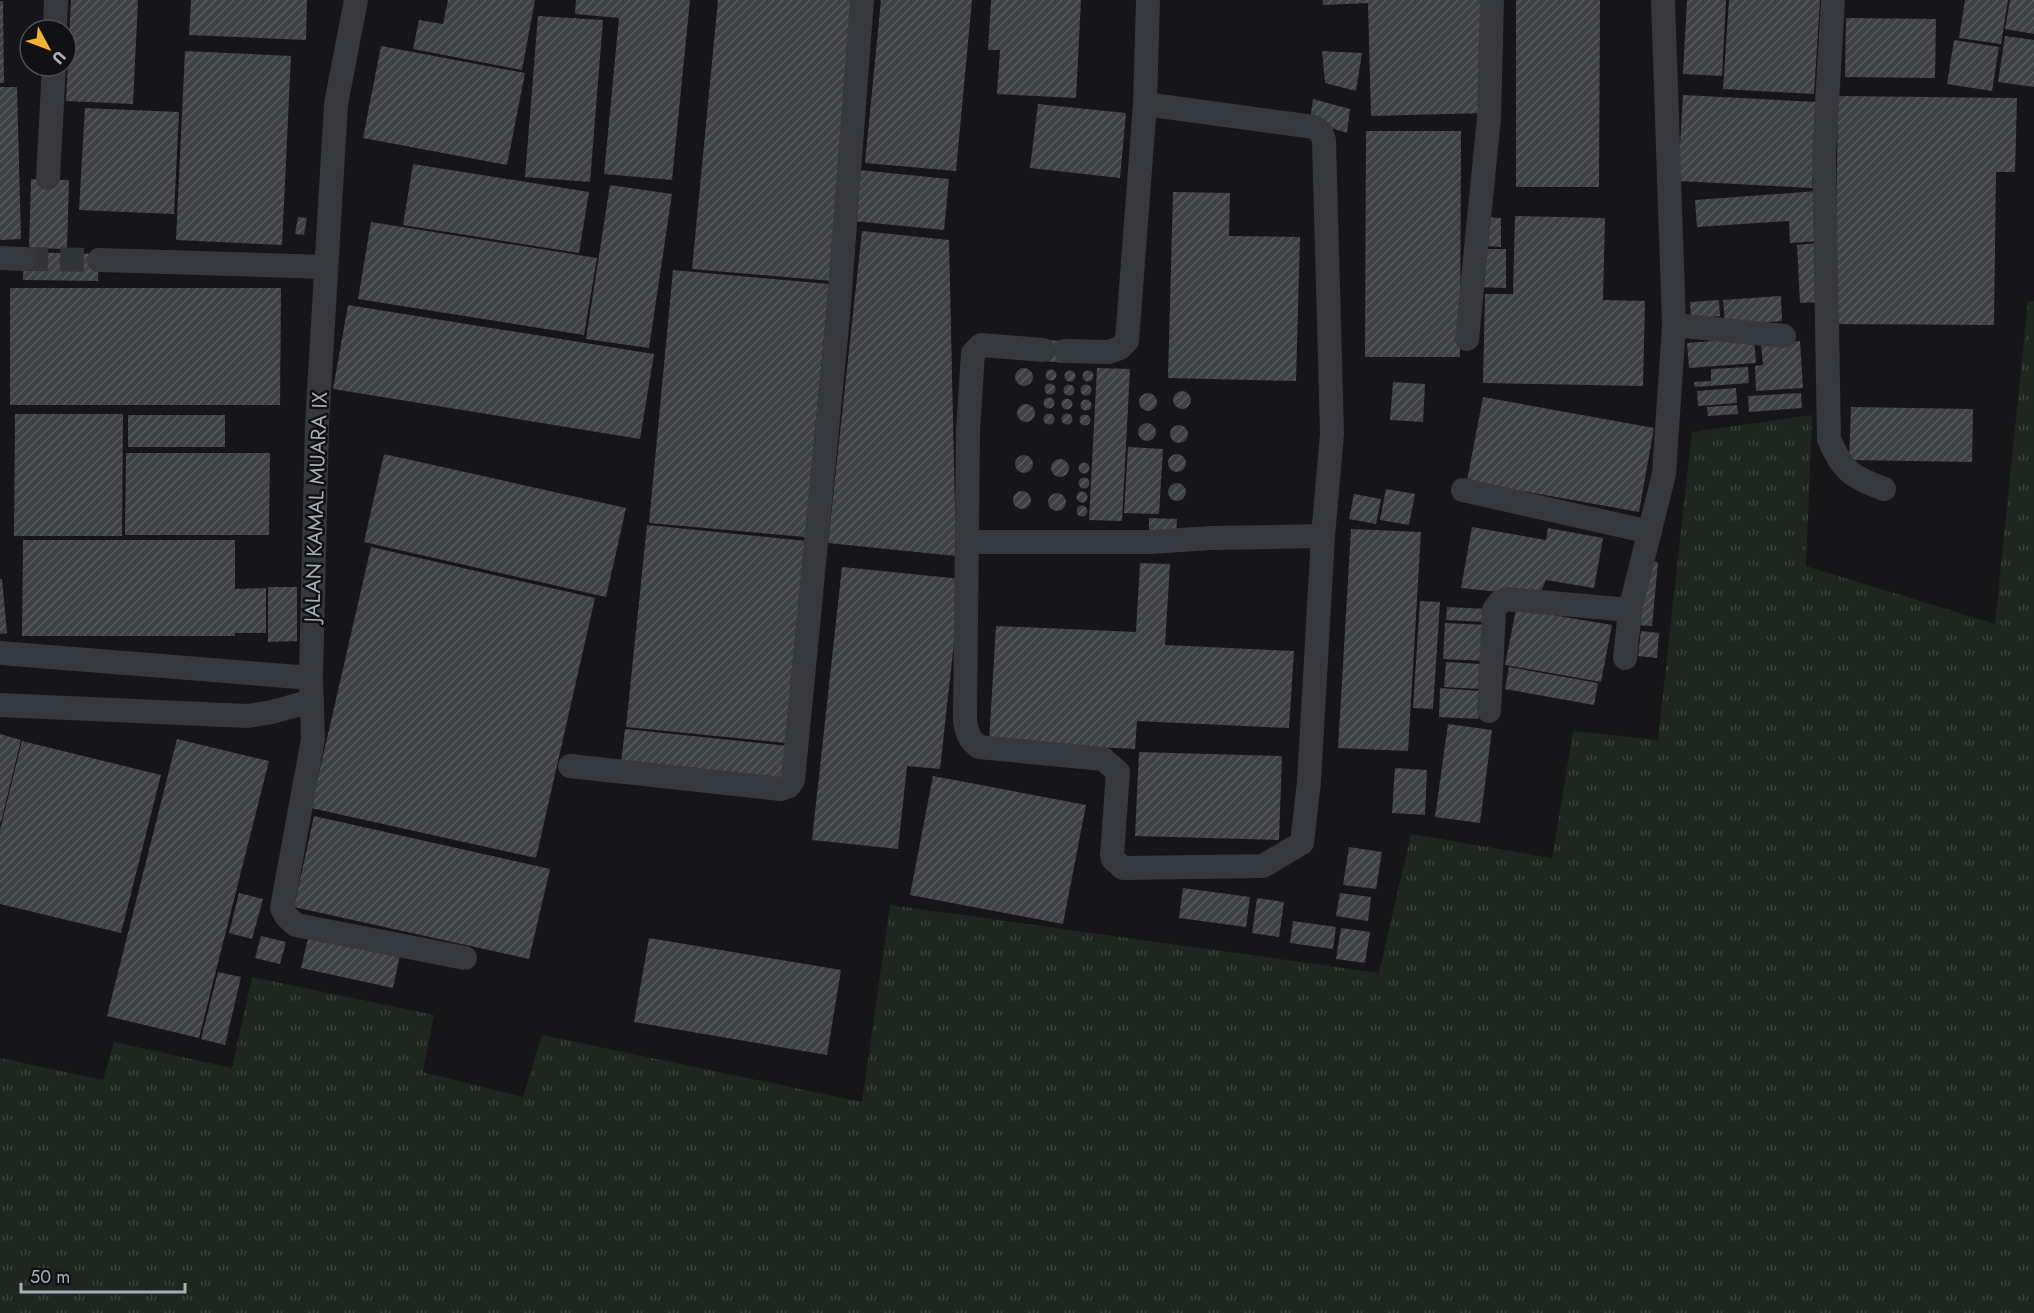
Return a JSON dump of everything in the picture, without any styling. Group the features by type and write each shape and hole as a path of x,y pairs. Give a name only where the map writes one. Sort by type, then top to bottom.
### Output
{"lane":[{"path":"55,18 56,0"},
{"name":"JALAN KAMAL MUARA IX","path":"356,0 336,104 326,267 317,425 313,739 282,908 286,916 296,925 465,958"},
{"path":"570,766 781,789 789,786 793,780 838,316 862,0"},
{"path":"1145,104 1314,127 1321,132 1324,140 1332,434 1323,536 1308,782 1302,843 1263,866 1123,868 1112,855 1118,772 1103,759 979,747 967,734 965,721 968,431 973,353 981,345 1055,351 1109,352 1120,348 1127,340 1145,104 1148,0"},
{"path":"1467,339 1489,118 1492,0"},
{"path":"1625,658 1630,610 1664,474 1674,325 1663,0"},
{"path":"1833,0 1824,155 1829,439 1838,461 1857,479 1884,489"},
{"path":"48,178 53,78"},
{"path":"99,260 326,267"},
{"path":"1674,325 1784,336"},
{"path":"1463,490 1650,532"},
{"path":"967,542 1150,542 1211,538 1323,536"},
{"path":"1489,711 1494,610 1499,603 1506,599 1630,610"},
{"path":"0,653 312,690"},
{"path":"0,705 248,716 272,712 312,690"}],"green space":[{"path":"2034,301 2034,1313 0,1313 0,1058 103,1080 114,1042 232,1068 252,977 434,1015 423,1072 523,1097 542,1035 862,1102 890,905 1379,973 1411,834 1552,858 1573,731 1658,740 1692,432 1812,415 1806,566 1995,624 2028,302"}],"building":[{"path":"71,0 138,0 133,104 66,101 67,78 78,78 78,18 70,18"},
{"path":"191,0 307,0 306,40 189,35"},
{"path":"448,0 535,0 522,70 413,49 419,20 443,24"},
{"path":"576,0 690,0 672,180 604,174 619,18 575,14"},
{"path":"718,0 860,0 833,281 692,269"},
{"path":"881,0 972,0 956,171 865,163"},
{"path":"991,0 1081,0 1076,98 997,94 1000,50 988,50"},
{"path":"1323,0 1483,0 1486,113 1371,116 1368,3 1323,5"},
{"path":"1516,0 1600,0 1599,187 1516,187"},
{"path":"1687,0 1726,0 1722,76 1683,74"},
{"path":"1729,0 1820,0 1814,94 1723,89"},
{"path":"1965,0 2008,0 2001,44 1959,38"},
{"path":"2010,0 2034,0 2034,34 2005,29"},
{"path":"0,1 3,1 4,83 0,83"},
{"path":"538,16 603,20 590,182 525,177"},
{"path":"1846,18 1936,19 1935,78 1845,77"},
{"path":"2005,36 2034,40 2034,87 1998,82"},
{"path":"1954,40 1999,47 1992,91 1947,84"},
{"path":"381,46 525,73 507,165 363,138"},
{"path":"185,51 291,56 282,245 176,240"},
{"path":"1322,51 1362,53 1356,91 1325,83"},
{"path":"0,87 17,87 21,239 0,240"},
{"path":"1683,95 1817,102 1812,188 1678,181"},
{"path":"1838,96 2017,98 2015,172 1996,172 1994,325 1835,324"},
{"path":"1313,99 1350,109 1347,133 1310,121"},
{"path":"1038,104 1126,113 1120,178 1030,168"},
{"path":"85,108 179,112 174,214 79,210"},
{"path":"1366,131 1461,131 1460,357 1365,357"},
{"path":"413,164 589,192 579,253 403,225"},
{"path":"859,170 949,179 944,230 853,221"},
{"path":"31,179 69,180 67,249 29,248"},
{"path":"610,185 672,194 649,348 586,339"},
{"path":"1817,191 1820,241 1790,243 1789,221 1697,227 1695,200"},
{"path":"1173,192 1230,193 1229,236 1300,237 1296,381 1168,378"},
{"path":"1515,216 1605,218 1603,300 1645,301 1643,386 1483,383 1485,294 1513,294"},
{"path":"298,217 307,218 304,235 295,234"},
{"path":"1488,217 1501,218 1501,247 1487,246"},
{"path":"371,222 597,258 584,335 358,299"},
{"path":"862,231 949,240 956,556 828,543"},
{"path":"1818,243 1821,302 1800,303 1797,245"},
{"path":"1478,249 1506,249 1506,288 1477,287"},
{"path":"24,252 99,254 98,281 23,280"},
{"path":"673,270 829,284 805,537 649,523"},
{"path":"10,288 281,288 280,405 10,405"},
{"path":"1781,296 1782,321 1725,325 1723,300"},
{"path":"1719,300 1720,316 1691,319 1690,302"},
{"path":"348,305 654,354 640,439 333,389"},
{"path":"1754,338 1756,363 1689,368 1687,343"},
{"path":"1044,340 1067,341 1066,363 1043,361"},
{"path":"1800,341 1803,388 1756,391 1755,366 1763,365 1761,344"},
{"path":"1748,367 1749,383 1695,387 1694,382 1711,381 1711,369"},
{"path":"1024,368 1030,371 1033,377 1030,383 1024,386 1018,383 1015,377 1018,371"},
{"path":"1097,368 1130,369 1122,521 1089,520"},
{"path":"1051,369 1057,375 1051,381 1045,375"},
{"path":"1070,370 1076,376 1070,382 1064,376"},
{"path":"1088,370 1094,376 1088,382 1082,376"},
{"path":"1393,382 1425,384 1423,422 1390,420"},
{"path":"1050,383 1056,389 1050,395 1044,389"},
{"path":"1069,384 1075,390 1069,396 1063,390"},
{"path":"1086,384 1092,390 1086,396 1080,390"},
{"path":"1736,388 1737,403 1698,406 1697,391"},
{"path":"1182,391 1188,394 1191,400 1188,406 1182,409 1176,406 1173,400 1176,394"},
{"path":"1148,393 1154,396 1157,402 1154,408 1148,411 1142,408 1139,402 1142,396"},
{"path":"1801,393 1802,408 1749,412 1748,396"},
{"path":"1049,397 1055,403 1049,409 1043,403"},
{"path":"1483,397 1654,428 1639,512 1467,481"},
{"path":"1067,398 1073,404 1067,410 1061,404"},
{"path":"1086,399 1092,405 1086,411 1080,405"},
{"path":"1026,404 1032,407 1035,413 1032,419 1026,422 1020,419 1017,413 1020,407"},
{"path":"1737,405 1738,414 1708,416 1707,407"},
{"path":"1851,407 1973,409 1972,462 1849,460"},
{"path":"1049,413 1055,419 1049,425 1043,419"},
{"path":"1067,413 1073,419 1067,425 1061,419"},
{"path":"15,414 123,414 122,536 14,536"},
{"path":"1085,414 1091,420 1085,426 1079,420"},
{"path":"128,415 225,415 225,447 128,447"},
{"path":"1147,423 1153,426 1156,432 1153,438 1147,441 1141,438 1138,432 1141,426"},
{"path":"1179,425 1185,428 1188,434 1185,440 1179,443 1173,440 1170,434 1173,428"},
{"path":"1128,447 1163,449 1159,514 1124,513"},
{"path":"126,453 270,453 269,535 125,535"},
{"path":"384,454 626,508 606,597 364,542"},
{"path":"1177,454 1183,457 1186,463 1183,469 1177,472 1171,469 1168,463 1171,457"},
{"path":"1024,455 1030,458 1033,464 1030,470 1024,473 1018,470 1015,464 1018,458"},
{"path":"1060,459 1066,462 1069,468 1066,474 1060,477 1054,474 1051,468 1054,462"},
{"path":"1084,462 1090,468 1084,474 1078,468"},
{"path":"1084,477 1090,483 1084,489 1078,483"},
{"path":"1177,483 1183,486 1186,492 1183,498 1177,501 1171,498 1168,492 1171,486"},
{"path":"1386,489 1415,494 1409,525 1380,520"},
{"path":"1022,491 1028,494 1031,500 1028,506 1022,509 1016,506 1013,500 1016,494"},
{"path":"1082,491 1088,497 1082,503 1076,497"},
{"path":"1057,493 1063,496 1066,502 1063,508 1057,511 1051,508 1048,502 1051,496"},
{"path":"1354,494 1381,499 1376,524 1349,519"},
{"path":"1082,505 1088,511 1082,517 1076,511"},
{"path":"1149,518 1177,519 1176,536 1149,534"},
{"path":"647,525 807,541 786,743 626,727"},
{"path":"1472,527 1546,540 1548,528 1603,538 1594,588 1546,580 1539,596 1461,588"},
{"path":"1351,529 1421,532 1408,751 1338,748"},
{"path":"23,540 235,540 235,589 266,588 266,633 235,633 235,636 22,636"},
{"path":"371,547 595,598 536,858 311,808"},
{"path":"1649,561 1658,562 1652,626 1636,625"},
{"path":"1140,563 1170,564 1165,645 1294,651 1289,728 1137,721 1135,749 989,742 996,626 1136,632"},
{"path":"842,567 961,579 940,769 907,766 898,849 812,840"},
{"path":"0,579 2,579 7,633 0,634"},
{"path":"268,587 297,587 297,641 268,642"},
{"path":"1420,601 1440,602 1433,709 1413,708"},
{"path":"1447,607 1488,609 1487,622 1446,620"},
{"path":"1516,609 1612,625 1601,682 1505,665"},
{"path":"1445,623 1489,625 1487,661 1443,659"},
{"path":"1641,631 1659,633 1657,658 1638,656"},
{"path":"1446,662 1481,664 1480,689 1444,687"},
{"path":"1509,667 1598,683 1594,705 1505,689"},
{"path":"1440,688 1480,691 1478,719 1439,717"},
{"path":"1448,724 1492,730 1480,823 1435,817"},
{"path":"625,729 789,746 785,788 620,771"},
{"path":"0,734 21,740 1,822 0,822"},
{"path":"177,739 269,761 199,1038 107,1016"},
{"path":"22,741 161,775 121,933 0,904 0,830"},
{"path":"1139,752 1282,756 1279,840 1135,836"},
{"path":"1395,768 1427,770 1425,815 1392,813"},
{"path":"933,776 1086,805 1063,924 910,895"},
{"path":"314,816 550,869 529,959 294,907"},
{"path":"1349,847 1382,852 1376,889 1343,885"},
{"path":"1183,888 1250,897 1246,927 1179,918"},
{"path":"239,893 263,899 252,939 229,933"},
{"path":"1340,893 1371,897 1368,921 1336,916"},
{"path":"1257,898 1284,902 1279,937 1252,933"},
{"path":"1293,921 1336,927 1333,949 1290,943"},
{"path":"1341,928 1370,932 1365,963 1336,959"},
{"path":"310,930 401,950 393,988 301,968"},
{"path":"261,936 286,942 280,964 255,958"},
{"path":"649,938 841,970 827,1055 634,1022"},
{"path":"218,972 241,977 225,1045 201,1039"}],"tunnel":[{"path":"24,259 99,260"}]}
